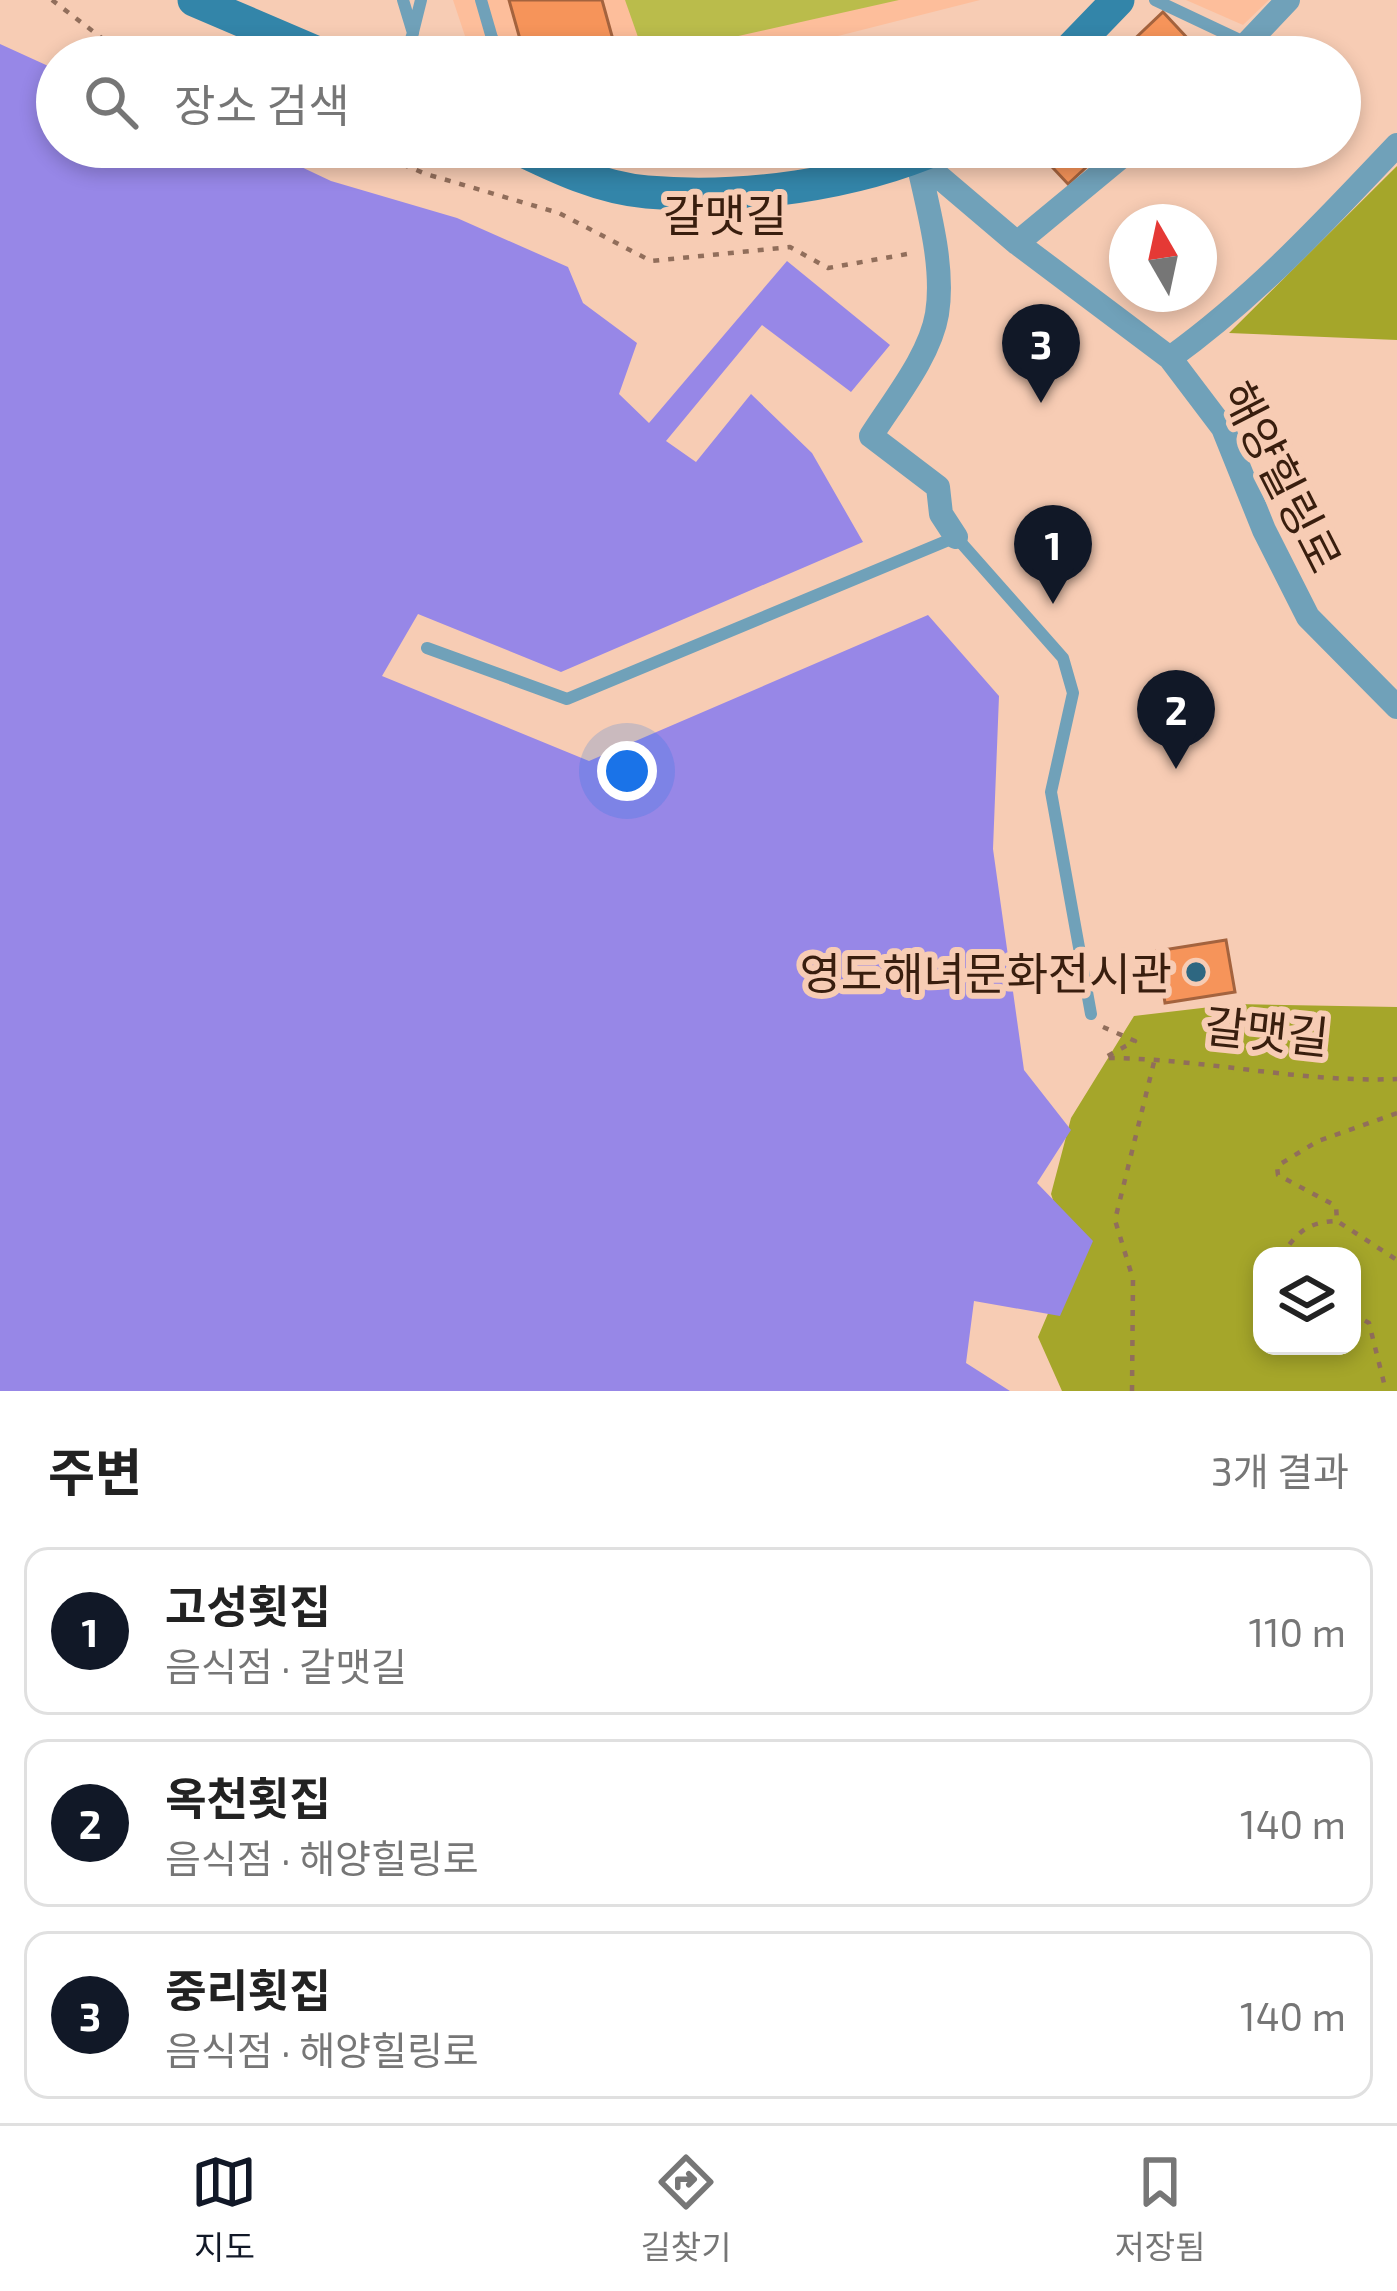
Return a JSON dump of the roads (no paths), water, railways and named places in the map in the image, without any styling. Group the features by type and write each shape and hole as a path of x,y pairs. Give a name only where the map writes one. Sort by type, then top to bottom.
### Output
{"main road":[{"path":"194,0 277,36"},
{"path":"1083,36 1118,0"},
{"path":"558,168 646,192 788,186 880,168"}],"street":[{"path":"1253,36 1288,0"},
{"path":"1170,358 1233,313 1284,267 1397,145"},
{"path":"930,168 937,315 871,436 938,487 941,514 956,537"},
{"name":"해양힐링로","path":"944,168 1017,243 1170,358 1223,428 1264,530 1308,617 1397,707"},
{"path":"1017,243 1108,168"}],"lane":[{"path":"403,0 413,33"},
{"path":"412,36 421,0"},
{"path":"481,0 491,36"},
{"path":"1155,0 1216,36"},
{"path":"427,647 567,699 956,537 1063,658 1073,693 1051,792 1091,1014"}],"place":[{"name":"중리횟집","path":"1041,403"},
{"name":"고성횟집","path":"1053,604"},
{"name":"옥천횟집","path":"1176,769"},
{"name":"영도해녀문화전시관","path":"1196,972"}]}
